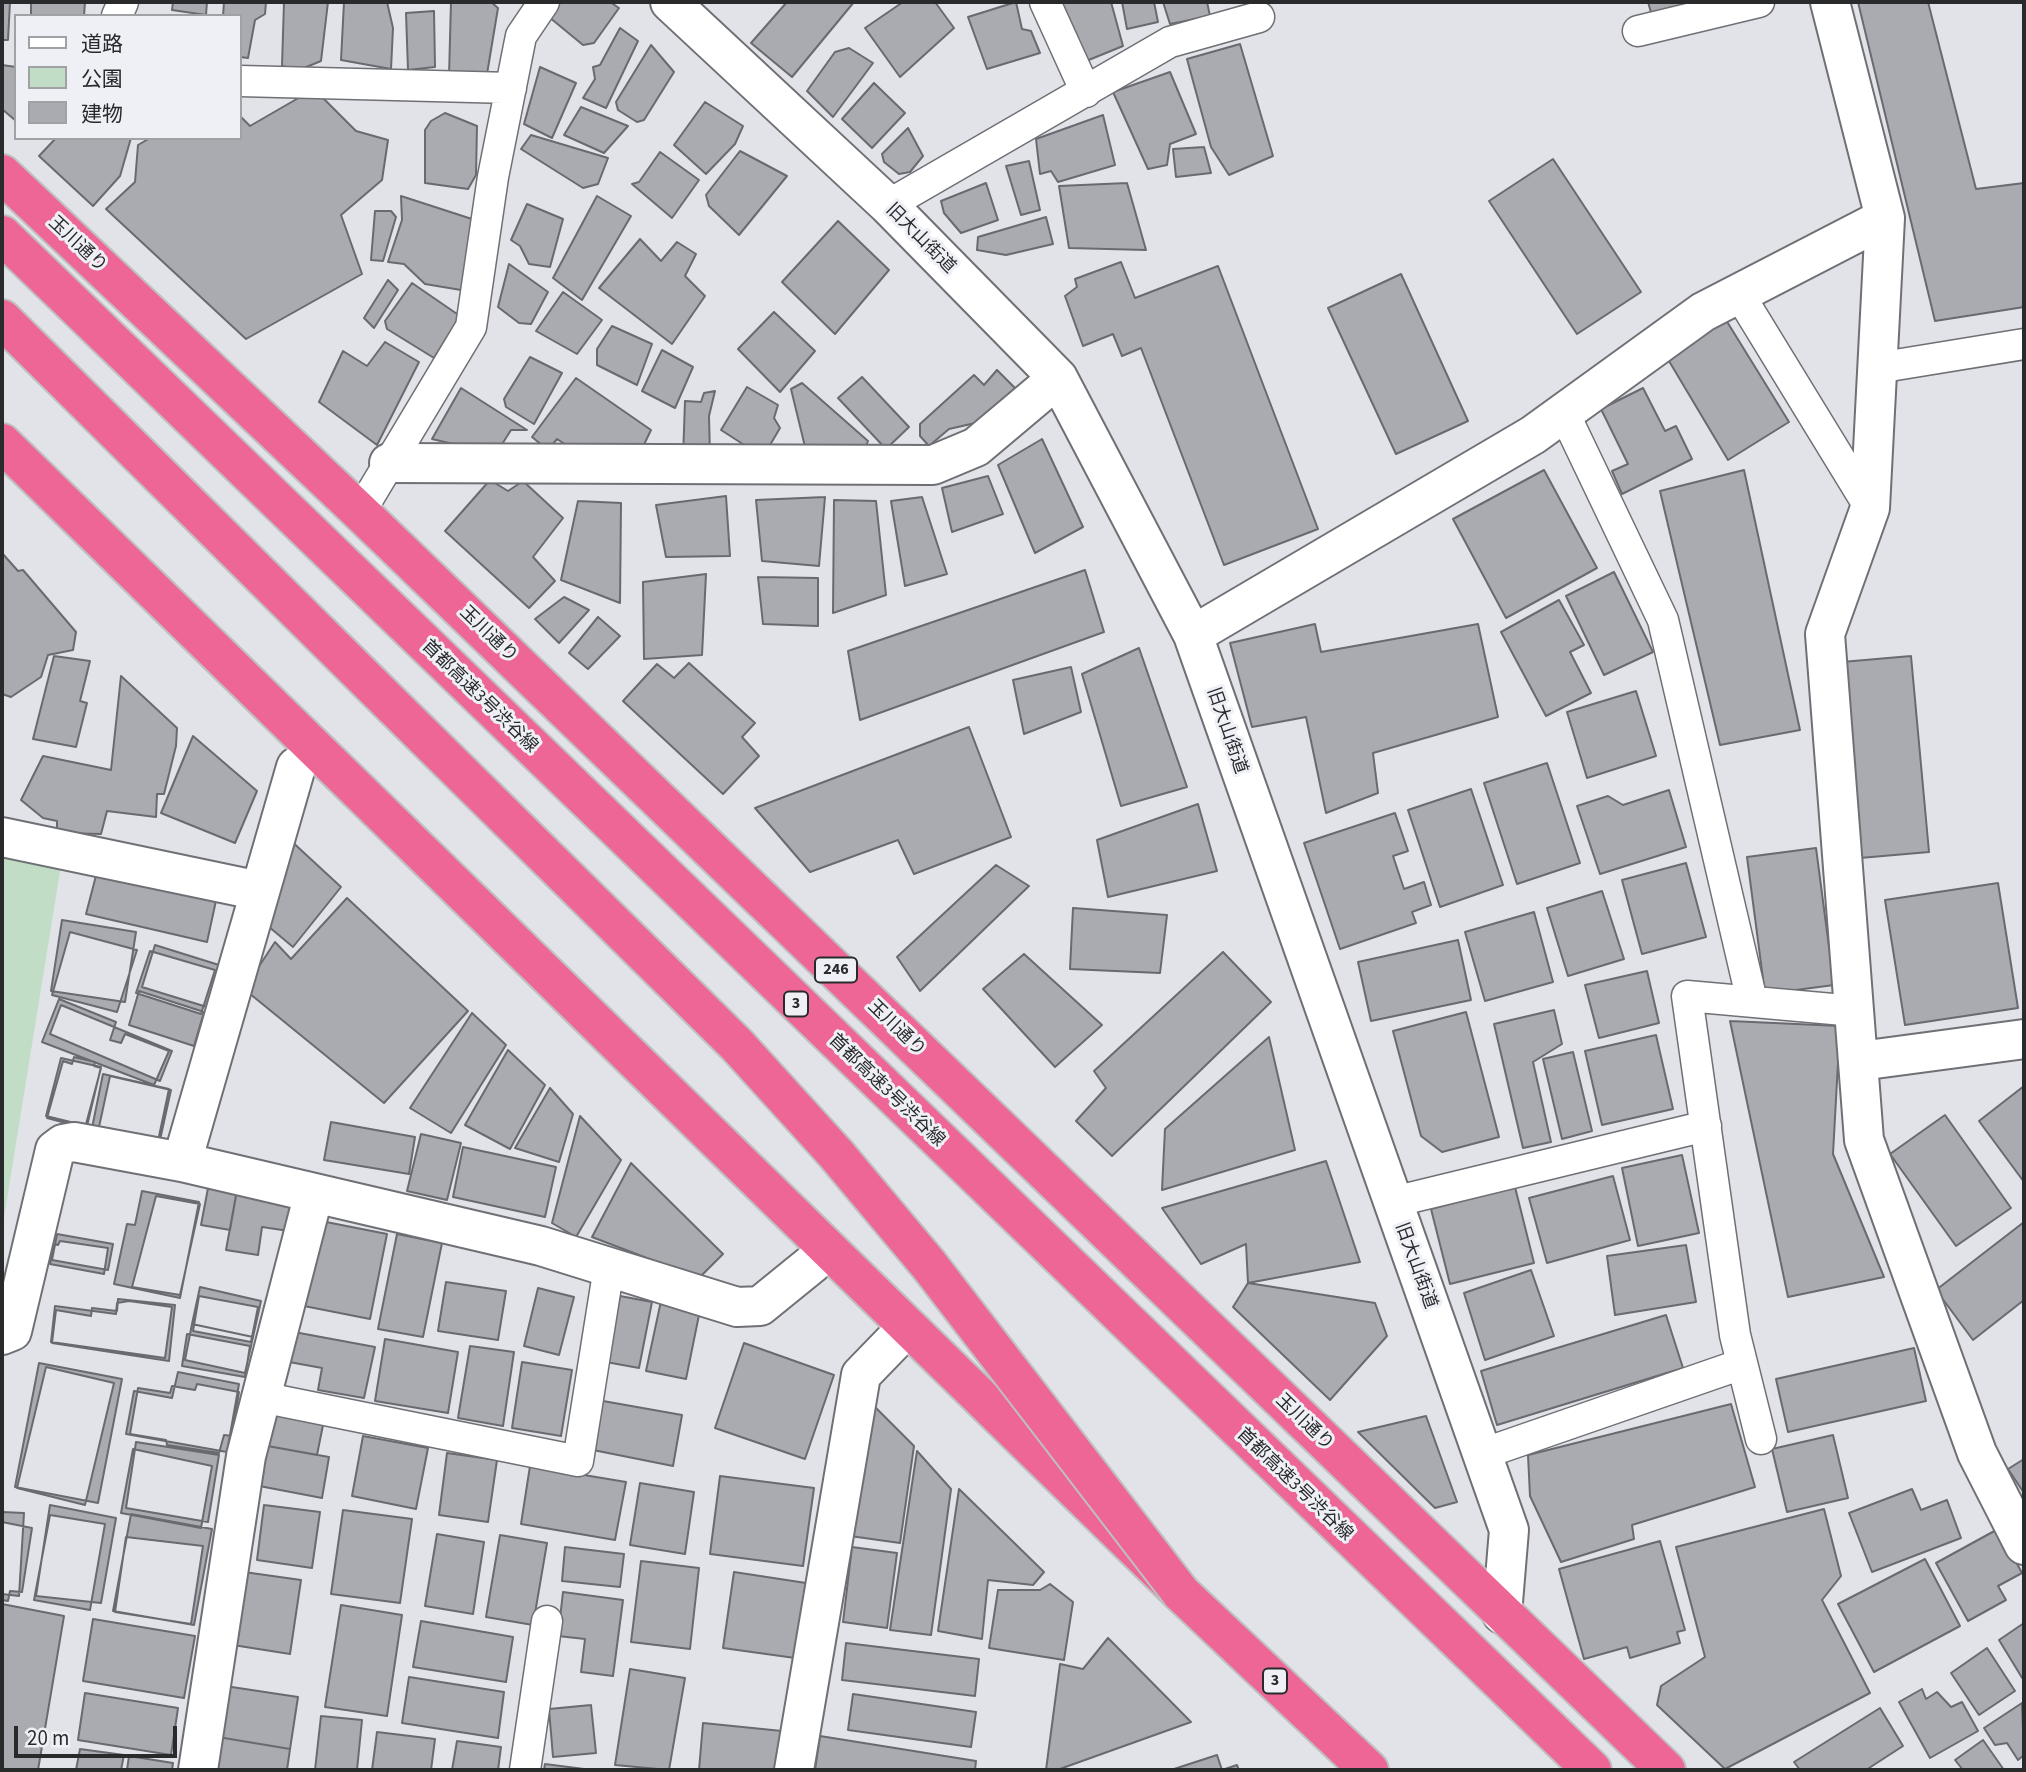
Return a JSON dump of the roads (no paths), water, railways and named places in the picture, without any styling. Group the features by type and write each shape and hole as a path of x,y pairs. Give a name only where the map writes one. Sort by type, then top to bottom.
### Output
{"highway":[{"name":"玉川通り","path":"2,174 360,512 1666,1770"},
{"name":"首都高速3号渋谷線","path":"2,234 1171,1367 1592,1770"},
{"path":"2,320 737,1045 836,1154 929,1265 1181,1593"},
{"name":"3","path":"2,443 1363,1770"},
{"path":"2,478 296,767 893,1342 1363,1770"}],"street":[{"name":"旧大山街道","path":"670,2 888,205 1058,378 1193,635 1509,1530 1502,1614"},
{"path":"1830,2 1885,218 1870,508 1825,634 1864,1140 1977,1453 2024,1545"},
{"path":"1193,635 1533,435 1703,312 1885,218"},
{"path":"388,463 933,465 975,447 1058,378"},
{"path":"182,1162 296,767"},
{"path":"2,837 260,891"},
{"path":"1860,1062 2024,1039"},
{"path":"2,1335 12,1331 55,1150 63,1144 74,1142 182,1162 541,1246 737,1307 760,1306 813,1263"},
{"path":"198,1770 246,1456 314,1193"},
{"path":"794,1770 861,1375 893,1342"}],"lane":[{"path":"360,512 471,327 493,177 521,36 544,2"},
{"path":"1045,2 1086,92"},
{"path":"1638,31 1759,2"},
{"path":"888,205 1170,41 1259,17"},
{"path":"242,81 511,88"},
{"path":"1739,294 1870,508"},
{"path":"1877,368 2024,344"},
{"path":"1564,413 1663,620 1752,1001"},
{"path":"1761,1439 1735,1335 1687,996 1856,1011"},
{"path":"1393,1202 1706,1126"},
{"path":"261,1397 578,1461 609,1267"},
{"path":"1482,1454 1742,1364"},
{"path":"524,1770 547,1621"}]}
